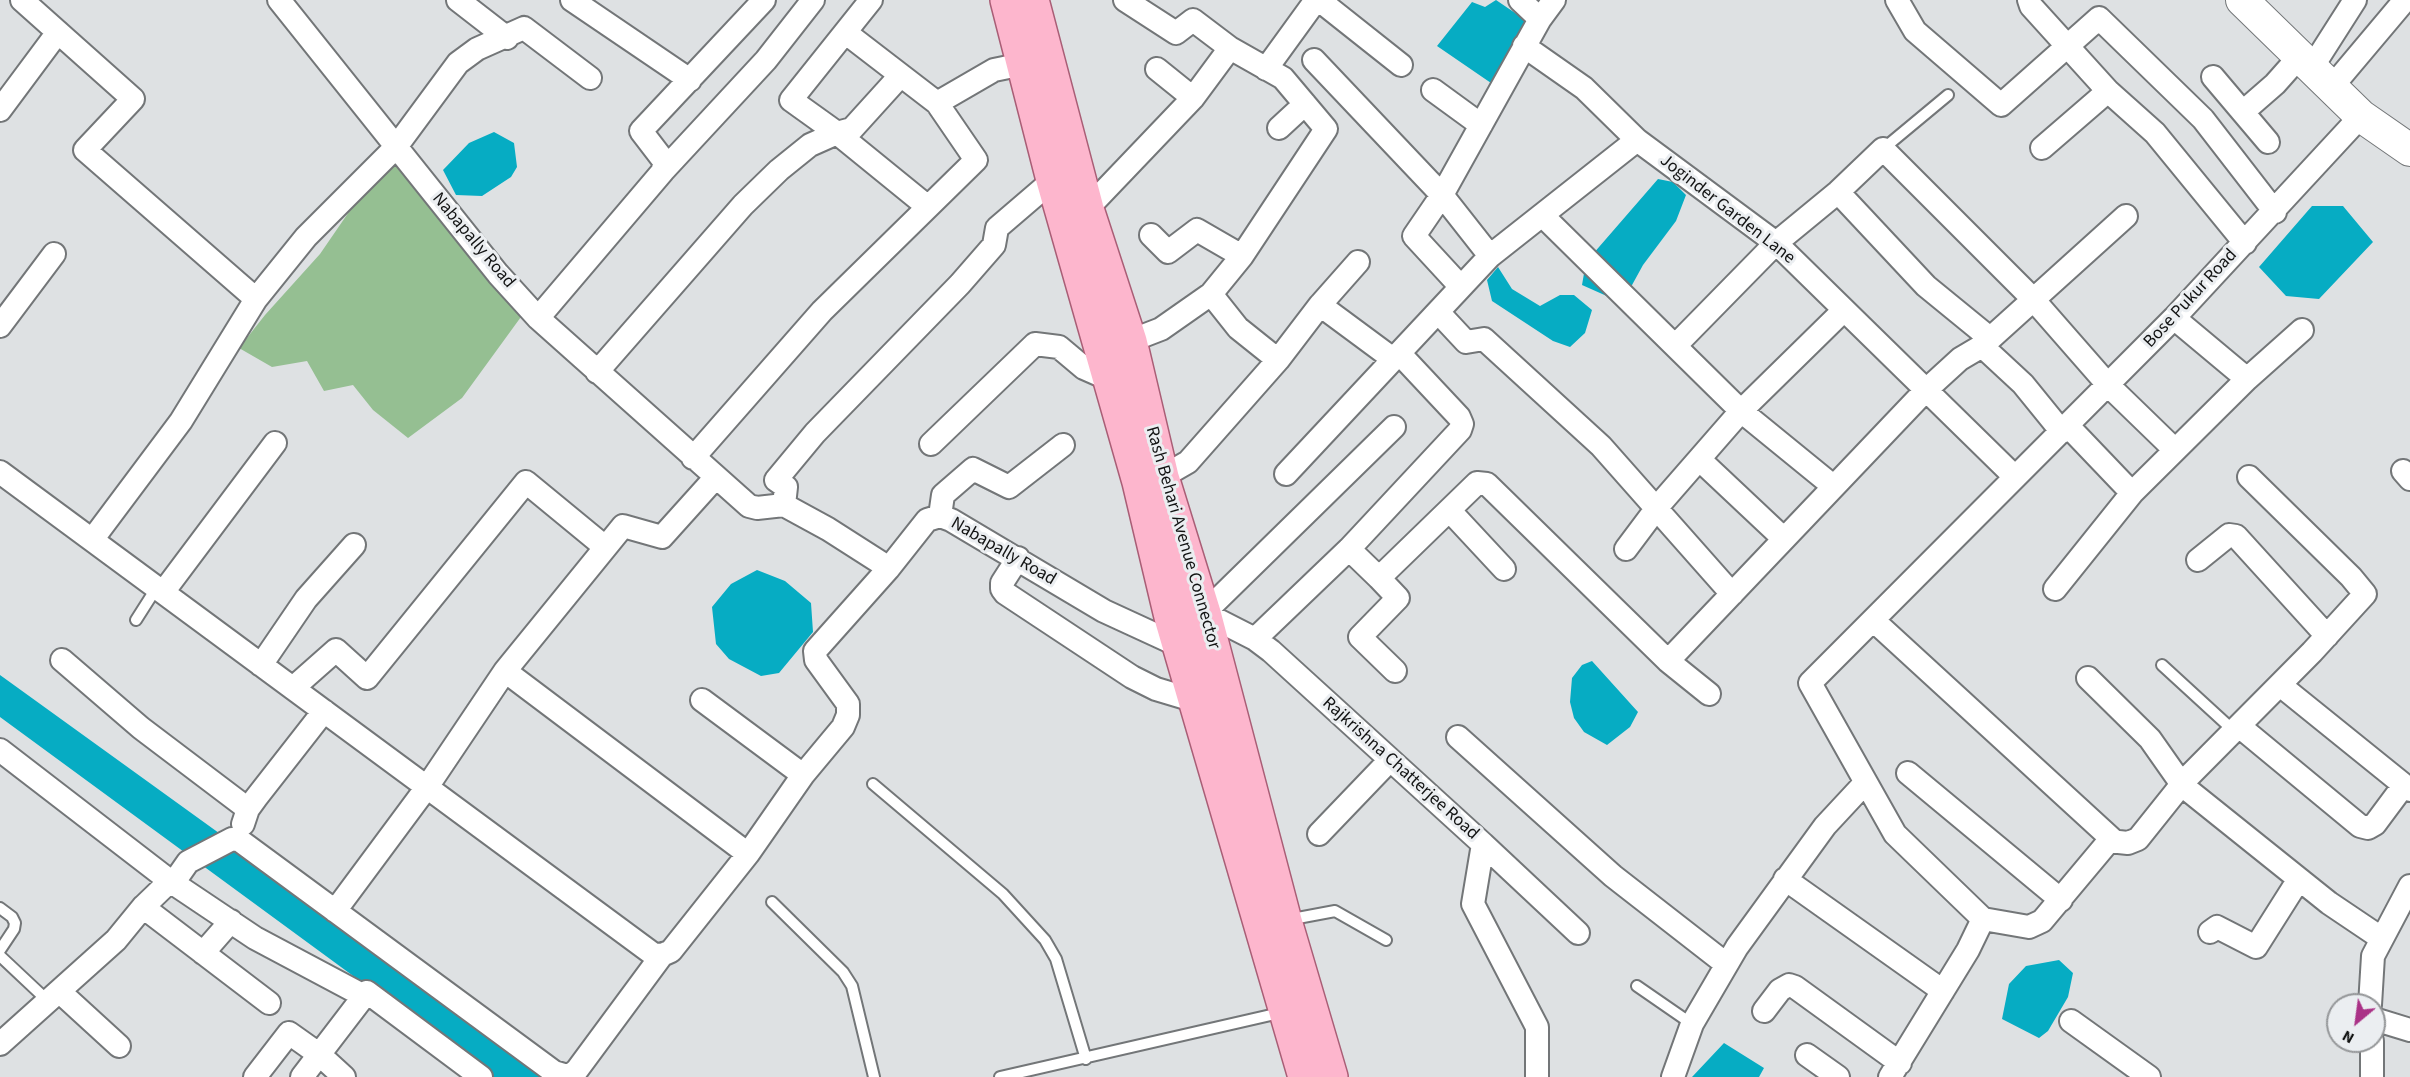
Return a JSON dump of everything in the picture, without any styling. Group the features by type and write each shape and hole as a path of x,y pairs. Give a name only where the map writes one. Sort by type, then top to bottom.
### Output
{"main road":[{"name":"Rash Behari Avenue Connector","path":"1007,0 1053,180 1139,482 1176,633 1305,1077"},
{"name":"Rash Behari Avenue Connector","path":"1032,0 1087,209 1130,341 1162,477 1204,613 1285,921 1331,1077"}],"street":[{"path":"22,0 134,99 85,150 256,299"},
{"name":"Nabapally Road","path":"279,0 498,274 538,318 749,506 784,505"},
{"path":"458,0 507,38"},
{"path":"572,0 690,80"},
{"path":"663,171 664,161 641,131 764,0"},
{"path":"538,318 663,171 765,60 813,0"},
{"path":"871,0 791,100 837,133 928,207"},
{"path":"1125,0 1176,33 1192,20 1230,48 1283,78 1326,129 1242,256 1211,294 1161,329 1130,341"},
{"path":"1266,69 1318,0 1401,65"},
{"path":"1520,0 1540,19"},
{"path":"1461,287 1414,236 1442,195 1524,46 1554,0"},
{"path":"1897,0 1914,31 2001,105 2104,9 2203,119 2275,212"},
{"path":"2029,0 2031,6 2108,91 2154,134 2245,243"},
{"path":"2242,0 2361,116 2410,150"},
{"path":"2313,71 2355,0"},
{"path":"2244,111 2275,84 2313,71 2404,0"},
{"path":"92,540 181,421 256,299 306,237 396,147 458,63 477,49 507,38 524,28 590,78"},
{"path":"0,110 58,32"},
{"path":"693,458 822,311 976,160 937,103 846,33"},
{"name":"Joginder Garden Lane","path":"1524,46 1584,88 1636,140 1776,243 2015,477"},
{"path":"1087,209 1193,98 1230,48"},
{"path":"1314,60 1442,195 1490,256"},
{"path":"937,103 994,70 1023,64"},
{"path":"1157,69 1193,98"},
{"path":"597,372 742,205 810,145 852,129 900,76"},
{"path":"2213,76 2268,142"},
{"path":"1432,90 1481,125"},
{"path":"2042,148 2108,91"},
{"path":"1279,128 1305,104"},
{"name":"Bose Pukur Road","path":"1865,783 1810,683 2109,386 2275,212 2361,116"},
{"path":"1286,474 1490,256 1636,140"},
{"path":"1675,346 1776,243 1838,192 1883,149 2032,298 2109,386 2174,449"},
{"path":"889,568 828,529 784,505 786,487 776,480 815,433 966,276 994,244 997,228 1053,180"},
{"path":"1838,192 1926,286 1986,334 1982,346"},
{"path":"1542,215 1741,411 1833,486"},
{"path":"1668,662 1925,391 1959,359 1982,346 2032,298 2126,216"},
{"path":"1151,236 1168,252 1197,230 1242,256"},
{"path":"0,326 54,254"},
{"path":"1162,477 1188,462 1278,360 1320,305 1358,262"},
{"path":"1211,294 1238,328 1278,360"},
{"path":"1255,639 1349,549 1460,430 1462,424 1396,356 1320,305"},
{"path":"1626,549 1659,505 1741,411 1844,310"},
{"path":"1438,312 1466,342 1484,339 1601,446 1732,594"},
{"path":"2174,318 2247,379"},
{"path":"2055,589 2132,493 2247,379 2302,330"},
{"path":"931,444 1035,344 1059,347 1084,368 1109,379"},
{"path":"1982,346 2132,493"},
{"path":"1176,633 1204,613 1394,427"},
{"path":"160,589 274,443"},
{"path":"940,516 943,495 974,469 1010,487 1063,445"},
{"path":"1700,460 1784,539"},
{"path":"0,472 653,954 662,955"},
{"path":"335,911 427,787 505,671 622,526 662,537 716,477"},
{"path":"1873,620 2113,840 2123,844 2138,839 2183,786 2186,779 2280,685 2365,594 2351,577 2250,477"},
{"path":"292,688 336,650 367,678 526,482 605,548"},
{"path":"1379,578 1450,512 1477,483 1487,484 1495,489 1668,662 1709,694"},
{"path":"1450,512 1504,569"},
{"name":"Nabapally Road","path":"803,774 843,727 848,715 848,704 816,660 815,651 889,568 927,520 940,516 1018,558 1104,611 1176,633"},
{"path":"2198,560 2229,535 2236,536 2327,636"},
{"path":"261,665 306,599 354,544"},
{"path":"1349,549 1398,598 1360,637 1395,670"},
{"path":"1018,558 1002,583 1005,593 1132,677 1156,689 1196,701"},
{"name":"Rajkrishna Chatterjee Road","path":"1204,613 1255,639 1482,844 1473,904 1537,1027 1537,1077"},
{"path":"62,660 141,728 248,809"},
{"path":"505,671 748,854"},
{"path":"2088,678 2150,739 2183,786 2329,903 2381,938"},
{"path":"2236,728 2360,826 2368,828 2375,824 2407,788 2280,685"},
{"path":"235,840 554,1072 571,1075 662,955 671,951 748,854 803,774 702,700"},
{"path":"0,1044 116,940 143,907 172,882 188,862 235,840 248,809 324,711"},
{"path":"1458,737 1613,876 1726,964"},
{"path":"0,750 172,882 255,938 364,996"},
{"path":"1319,834 1389,761"},
{"path":"1908,773 2061,900"},
{"path":"1673,1077 1692,1024 1726,964 1785,879 1826,826 1865,783 1894,834 1983,919 2029,927 2042,921 2109,841 2113,840"},
{"path":"1482,844 1578,933"},
{"path":"1785,879 1943,991"},
{"path":"2210,932 2217,927 2256,947 2299,879"},
{"path":"2371,993 2372,964 2381,938 2405,909 2410,886"},
{"path":"143,907 269,1003"},
{"path":"1764,1011 1780,990 1789,986 1795,987 1895,1070 1983,919"},
{"path":"203,953 231,921"},
{"path":"302,1077 367,992 481,1077"},
{"path":"55,997 119,1046"},
{"path":"2071,1021 2149,1077"},
{"path":"2386,1023 2410,1030"},
{"path":"255,1077 289,1034 320,1055 344,1077"},
{"path":"2372,1053 2372,1077"},
{"path":"1807,1055 1838,1077"}],"lane":[{"path":"1883,149 1948,95"},
{"path":"136,620 160,589"},
{"path":"2162,665 2236,728"},
{"path":"873,784 1009,900 1045,940 1056,959 1086,1059"},
{"path":"771,902 843,972 852,986 874,1077"},
{"path":"0,908 12,917 15,923 14,929 0,950"},
{"path":"1285,921 1335,911 1386,940"},
{"path":"0,956 55,997"},
{"path":"1637,986 1692,1024"},
{"path":"1000,1077 1286,1012"}],"green space":[{"path":"388,155 456,237 526,310 462,398 408,438 373,410 353,385 324,391 307,361 272,367 239,348 265,315 320,254"}],"water":[{"path":"1496,0 1527,21 1491,83 1437,46 1472,2 1485,7"},
{"path":"494,132 514,143 517,167 511,177 482,196 456,195 443,170 469,143"},
{"path":"1658,179 1673,182 1686,195 1676,221 1643,265 1626,296 1609,297 1582,285 1586,262"},
{"path":"2312,206 2343,206 2373,242 2319,299 2286,296 2259,267"},
{"path":"1498,267 1512,289 1540,306 1560,295 1574,295 1592,310 1585,333 1570,347 1553,341 1492,301 1487,280"},
{"path":"757,570 785,581 811,603 813,632 779,673 761,676 729,659 716,644 712,607 731,584"},
{"path":"1592,661 1638,712 1630,727 1607,745 1584,732 1574,718 1570,702 1572,678 1582,665"},
{"path":"0,675 557,1077 491,1077 0,717"},
{"path":"2059,960 2073,973 2068,997 2048,1031 2039,1038 2002,1019 2009,984 2026,966"},
{"path":"1724,1043 1764,1068 1759,1077 1692,1077"}]}
